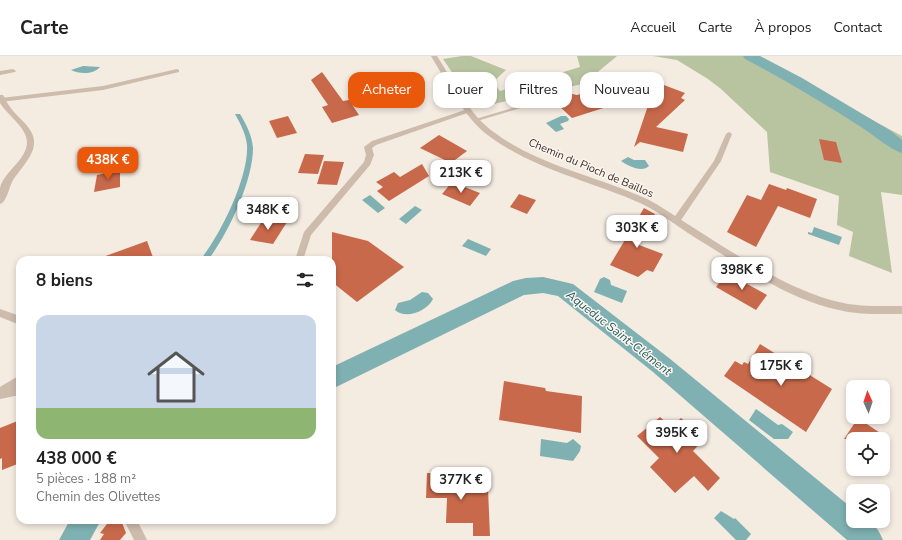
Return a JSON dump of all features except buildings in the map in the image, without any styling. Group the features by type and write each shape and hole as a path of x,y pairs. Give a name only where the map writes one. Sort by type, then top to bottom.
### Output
{"street":[{"name":"Chemin du Pioch de Baillos","path":"434,56 475,120 483,129 503,142 554,166 645,202 773,278 810,296 831,304 849,307 902,310"},
{"path":"0,201 7,181 30,151 31,139 27,130 5,108 1,99"},
{"path":"0,313 16,319"},
{"path":"0,393 16,383"}],"lane":[{"path":"0,74 13,71"},
{"path":"1,99 103,88 177,71"},
{"path":"475,120 516,108"},
{"path":"300,256 307,234 320,216 336,201 367,162 370,155 368,147 374,143 468,111"},
{"path":"676,221 717,161 729,134"},
{"path":"0,393 16,391"},
{"path":"132,524 141,540"}],"green space":[{"path":"471,56 506,70 497,78 497,72 452,72 443,59"},
{"path":"577,56 617,56 598,72 580,72 580,84 572,86 572,72 563,72 580,67"},
{"path":"653,56 753,56 902,136 902,195 881,192 892,273 849,256 853,232 837,225 839,196 770,172 767,132 721,89 708,79 677,60"},
{"path":"497,87 500,91 505,90 505,101 497,103"}],"water":[{"path":"83,66 100,67 90,73 71,70"},
{"path":"235,114 240,114 250,134 253,148 249,176 238,207 216,249 211,256 203,256 216,236 232,206 243,173 247,145 241,125"},
{"path":"561,116 566,116 569,119 568,121 560,124 564,129 556,132 546,123"},
{"path":"628,157 634,160 645,160 649,166 639,169 631,167 621,161"},
{"path":"370,195 385,208 378,213 362,200"},
{"path":"415,206 422,210 406,224 399,219"},
{"path":"814,227 842,237 839,245 808,234 808,232 812,233"},
{"path":"468,239 491,249 486,256 462,246"},
{"path":"604,277 610,280 611,285 627,291 622,303 594,292 600,279"},
{"path":"422,292 428,293 433,299 426,307 416,313 410,314 400,313 395,310 398,303 410,300"},
{"path":"756,409 778,425 782,424 793,432 788,439 774,439 749,420"},
{"path":"541,439 567,443 573,439 581,446 580,451 573,461 540,456"},
{"path":"721,511 734,519 735,518 751,534 746,540 736,540 714,518"}],"waterway":[{"name":"Aqueduc Saint-Clément","path":"750,56 797,81 885,135 902,148"},
{"name":"Aqueduc Saint-Clément","path":"336,376 520,287 543,285 560,288 566,290 661,365 869,540"},
{"name":"Aqueduc Saint-Clément","path":"73,540 84,524"}]}
